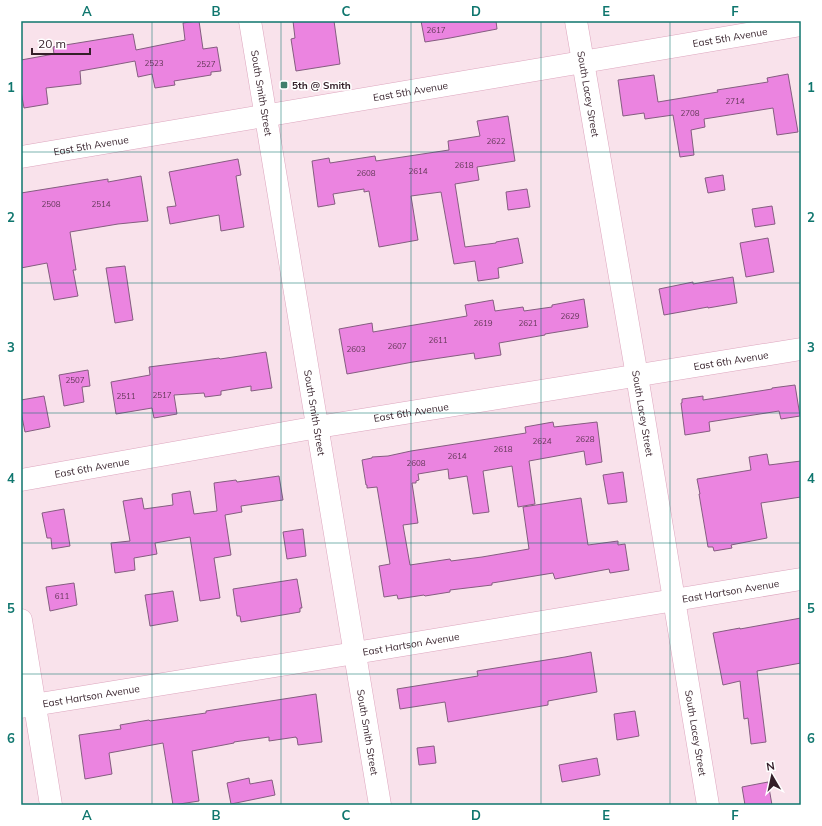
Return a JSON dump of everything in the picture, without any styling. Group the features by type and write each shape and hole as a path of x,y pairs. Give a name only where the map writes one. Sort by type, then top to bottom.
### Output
{"street":[{"name":"South Smith Street","path":"250,21 380,805"},
{"name":"South Lacey Street","path":"576,21 637,376 708,805"},
{"name":"East 5th Avenue","path":"21,157 801,25"},
{"name":"East 6th Avenue","path":"21,480 318,427 801,349"},
{"name":"East Hartson Avenue","path":"28,705 355,653 801,579"},
{"path":"21,620 28,705 51,805"}],"building":[{"path":"199,21 203,49 217,47 221,71 211,72 211,75 174,81 175,85 155,88 152,74 138,77 135,61 80,71 81,84 46,88 48,104 24,108 21,91 21,60 54,54 53,47 133,34 136,50 185,40 183,23"},
{"path":"293,21 334,21 340,64 296,71 291,39 295,38"},
{"path":"421,21 496,21 497,29 425,42"},
{"path":"788,74 798,132 777,135 773,108 704,119 705,127 691,130 694,155 680,157 673,115 645,119 644,113 623,116 618,80 654,75 658,102 718,92 717,90 768,82 767,78"},
{"path":"508,116 515,161 477,167 479,180 455,184 465,247 496,243 518,238 523,263 498,268 499,278 478,281 475,261 454,264 441,192 411,196 418,240 379,247 369,191 364,192 364,189 333,194 335,204 318,207 312,161 329,158 330,163 375,156 376,161 449,150 448,141 480,136 477,121"},
{"path":"238,159 241,175 236,176 244,227 221,231 219,215 170,224 167,207 176,206 169,172"},
{"path":"723,175 725,190 708,193 705,178"},
{"path":"141,176 148,221 118,224 70,232 76,270 73,270 78,296 54,300 47,263 21,268 21,193 108,179 108,182"},
{"path":"527,189 530,207 508,210 506,192"},
{"path":"772,206 775,224 755,227 752,209"},
{"path":"768,238 774,272 746,277 740,243"},
{"path":"125,266 133,320 115,323 106,268"},
{"path":"733,277 737,303 664,315 659,289 693,282 693,284"},
{"path":"584,299 588,327 499,343 501,355 475,359 474,353 347,374 339,329 372,323 373,332 467,316 465,305 493,300 495,311 523,307 524,311 552,307 552,305"},
{"path":"266,352 272,388 251,391 251,386 221,391 221,395 205,397 204,393 174,395 177,414 154,418 152,408 116,414 111,382 150,375 149,367"},
{"path":"88,370 90,386 82,387 84,402 64,406 59,375"},
{"path":"795,385 800,416 781,419 779,411 709,422 710,431 685,435 681,403 682,399 703,396 703,400"},
{"path":"44,396 50,427 25,432 21,412 21,400"},
{"path":"553,422 554,427 597,422 602,462 586,465 584,451 529,461 535,504 518,507 512,466 483,471 489,512 473,514 467,476 449,479 448,469 418,474 419,480 416,481 416,483 412,483 418,523 403,525 410,565 450,559 451,561 482,557 529,549 523,507 581,498 588,545 618,541 618,545 625,544 629,570 610,573 609,569 555,579 553,573 492,583 492,585 450,590 450,592 425,596 398,599 397,595 384,597 379,566 390,564 377,487 367,488 362,460 372,457 388,456 526,433 525,427"},
{"path":"767,454 769,465 801,461 801,497 761,503 767,538 731,545 732,548 714,551 713,547 708,547 697,479 751,470 749,457"},
{"path":"623,472 627,502 608,504 603,475"},
{"path":"279,476 283,500 241,506 242,512 225,515 231,555 214,558 220,598 200,601 190,537 155,543 157,554 134,558 135,570 115,573 111,543 130,541 123,501 142,498 144,509 173,505 172,494 190,491 194,514 217,511 214,483 236,480 237,482"},
{"path":"64,509 70,546 52,549 51,538 47,538 42,513"},
{"path":"303,529 306,556 287,559 283,532"},
{"path":"297,579 302,608 300,608 300,612 241,622 240,616 237,616 233,589"},
{"path":"74,583 77,605 50,611 46,587"},
{"path":"173,591 178,621 150,626 145,595"},
{"path":"801,618 801,663 757,671 766,742 751,744 748,718 744,719 740,681 723,685 713,633"},
{"path":"591,652 597,692 548,701 548,705 448,722 445,702 400,709 397,689 478,676 477,671"},
{"path":"316,694 322,742 298,745 296,737 269,741 269,737 234,742 192,751 199,801 173,805 163,743 109,753 112,774 85,779 79,735 121,729 120,725 206,713 206,711"},
{"path":"635,711 639,736 617,740 614,714"},
{"path":"434,746 436,763 419,765 417,748"},
{"path":"597,758 600,775 562,782 559,765"},
{"path":"249,778 250,784 272,780 275,795 231,804 227,783"},
{"path":"768,782 772,805 745,805 742,787"}],"place":[{"name":"5th @ Smith","path":"284,85"}]}
